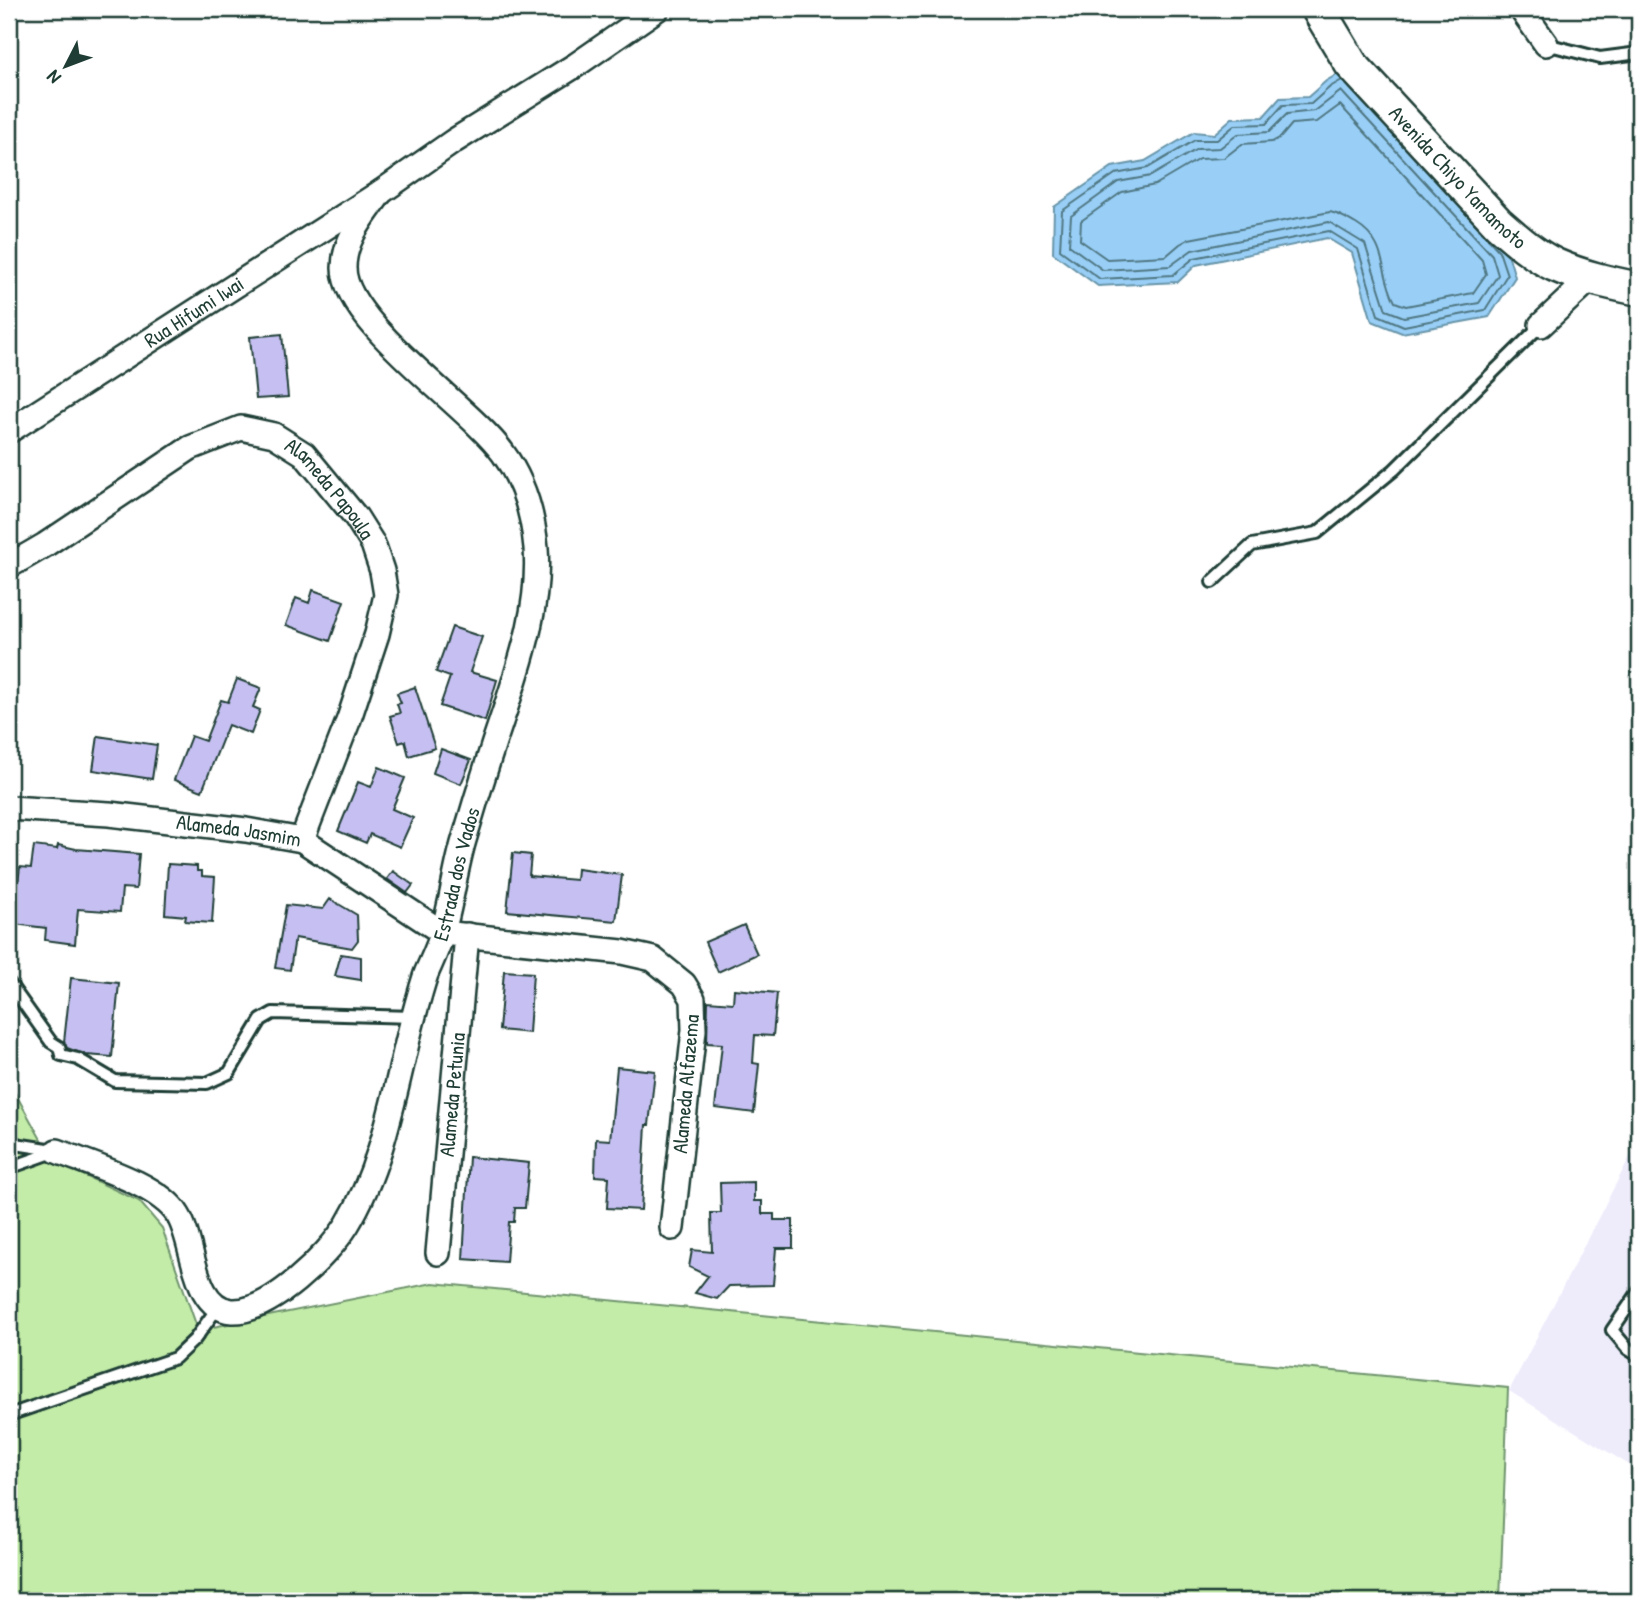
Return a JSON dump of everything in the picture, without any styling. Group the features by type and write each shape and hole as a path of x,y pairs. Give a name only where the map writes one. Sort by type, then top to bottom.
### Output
{"street":[{"name":"Rua Hifumi Iwai","path":"9,431 381,192 454,141 576,65 657,9"},
{"name":"Avenida Chiyo Yamamoto","path":"1318,9 1351,64 1498,223 1522,244 1553,264 1590,279 1639,289"},
{"path":"1521,9 1546,44"},
{"name":"Estrada dos Vados","path":"218,1307 232,1311 247,1309 301,1278 329,1251 347,1225 362,1195 383,1139 425,978 443,933 463,843 525,646 534,608 536,546 530,514 521,484 505,455 478,424 397,351 369,320 354,296 344,271 347,248 356,228 381,192"},
{"path":"1541,325 1590,279"},
{"name":"Alameda Papoula","path":"9,566 190,448 241,428 274,435 304,454 356,517 373,544 386,595 377,634 349,719 302,840"},
{"name":"Alameda Jasmim","path":"9,808 108,814 246,830 302,840 443,933"},
{"name":"Alameda Alfazema","path":"443,933 622,952 653,959 684,984 693,999 694,1030 672,1228"},
{"name":"Alameda Petunia","path":"438,1253 467,935"},
{"path":"57,1151 154,1191 171,1205 185,1230 201,1286 207,1297 218,1307"}],"lane":[{"path":"1546,44 1600,58 1639,53"},
{"path":"1212,582 1252,545 1318,533 1394,470 1541,325"},
{"path":"9,983 51,1042 59,1047 61,1055 78,1059 115,1081 207,1083 229,1073 261,1020 274,1013 414,1017"},
{"path":"9,1143 57,1151"},
{"path":"9,1168 57,1151"},
{"path":"1639,1291 1612,1330 1628,1349 1639,1356"},
{"path":"9,1415 175,1358 195,1339 218,1307"}],"shaded area":[{"path":"1639,1139 1639,1471 1509,1391"}],"green space":[{"path":"9,1082 53,1161 139,1201 162,1228 198,1330 433,1283 1508,1388 1500,1601 9,1601"}],"water":[{"path":"1345,70 1506,247 1515,277 1489,317 1402,333 1372,321 1352,253 1327,238 1196,265 1178,282 1098,286 1053,253 1054,207 1112,167 1145,161 1194,132 1214,134 1232,118 1263,117 1280,98 1308,97 1326,81"}],"building":[{"path":"282,334 288,397 256,399 250,337"},
{"path":"313,590 344,601 330,641 286,625 296,598 309,603"},
{"path":"452,627 482,637 470,672 497,680 485,721 440,706 450,677 436,672"},
{"path":"237,679 261,688 253,707 260,710 251,734 228,725 202,791 174,780 191,736 205,741 221,700 228,702"},
{"path":"415,687 435,748 409,756 405,741 399,743 390,716 400,713 397,704 401,703 397,693"},
{"path":"98,736 157,745 152,779 93,770"},
{"path":"441,749 471,760 461,784 433,773"},
{"path":"379,767 405,778 392,809 413,818 400,847 370,834 366,843 338,831 358,782 371,787"},
{"path":"58,845 139,854 136,889 122,888 120,912 78,909 75,944 45,940 46,928 13,924 20,867 31,868 34,846 57,849"},
{"path":"513,853 531,855 529,876 576,880 577,869 622,875 616,921 507,911"},
{"path":"168,864 197,866 197,871 202,871 202,876 215,877 212,923 185,921 186,916 165,914"},
{"path":"393,871 413,885 407,893 387,879"},
{"path":"330,899 357,915 358,940 352,948 295,938 290,970 275,968 286,905 323,909"},
{"path":"744,925 757,954 718,972 705,942"},
{"path":"341,954 361,957 361,980 335,976"},
{"path":"504,971 533,973 529,1033 499,1030"},
{"path":"71,978 119,983 112,1057 86,1055 67,1048 64,1042"},
{"path":"734,989 777,993 773,1036 755,1035 753,1063 759,1064 754,1113 715,1108 722,1044 707,1043 708,1001 733,1003"},
{"path":"617,1067 655,1071 649,1125 646,1125 641,1210 607,1208 609,1177 595,1176 596,1139 610,1140"},
{"path":"469,1157 529,1163 525,1208 515,1208 514,1222 509,1222 506,1262 463,1259"},
{"path":"754,1182 754,1201 762,1201 762,1214 774,1214 774,1220 793,1220 793,1248 776,1248 773,1285 729,1286 717,1299 695,1293 708,1276 689,1267 692,1250 712,1252 711,1213 721,1213 720,1183"}]}
